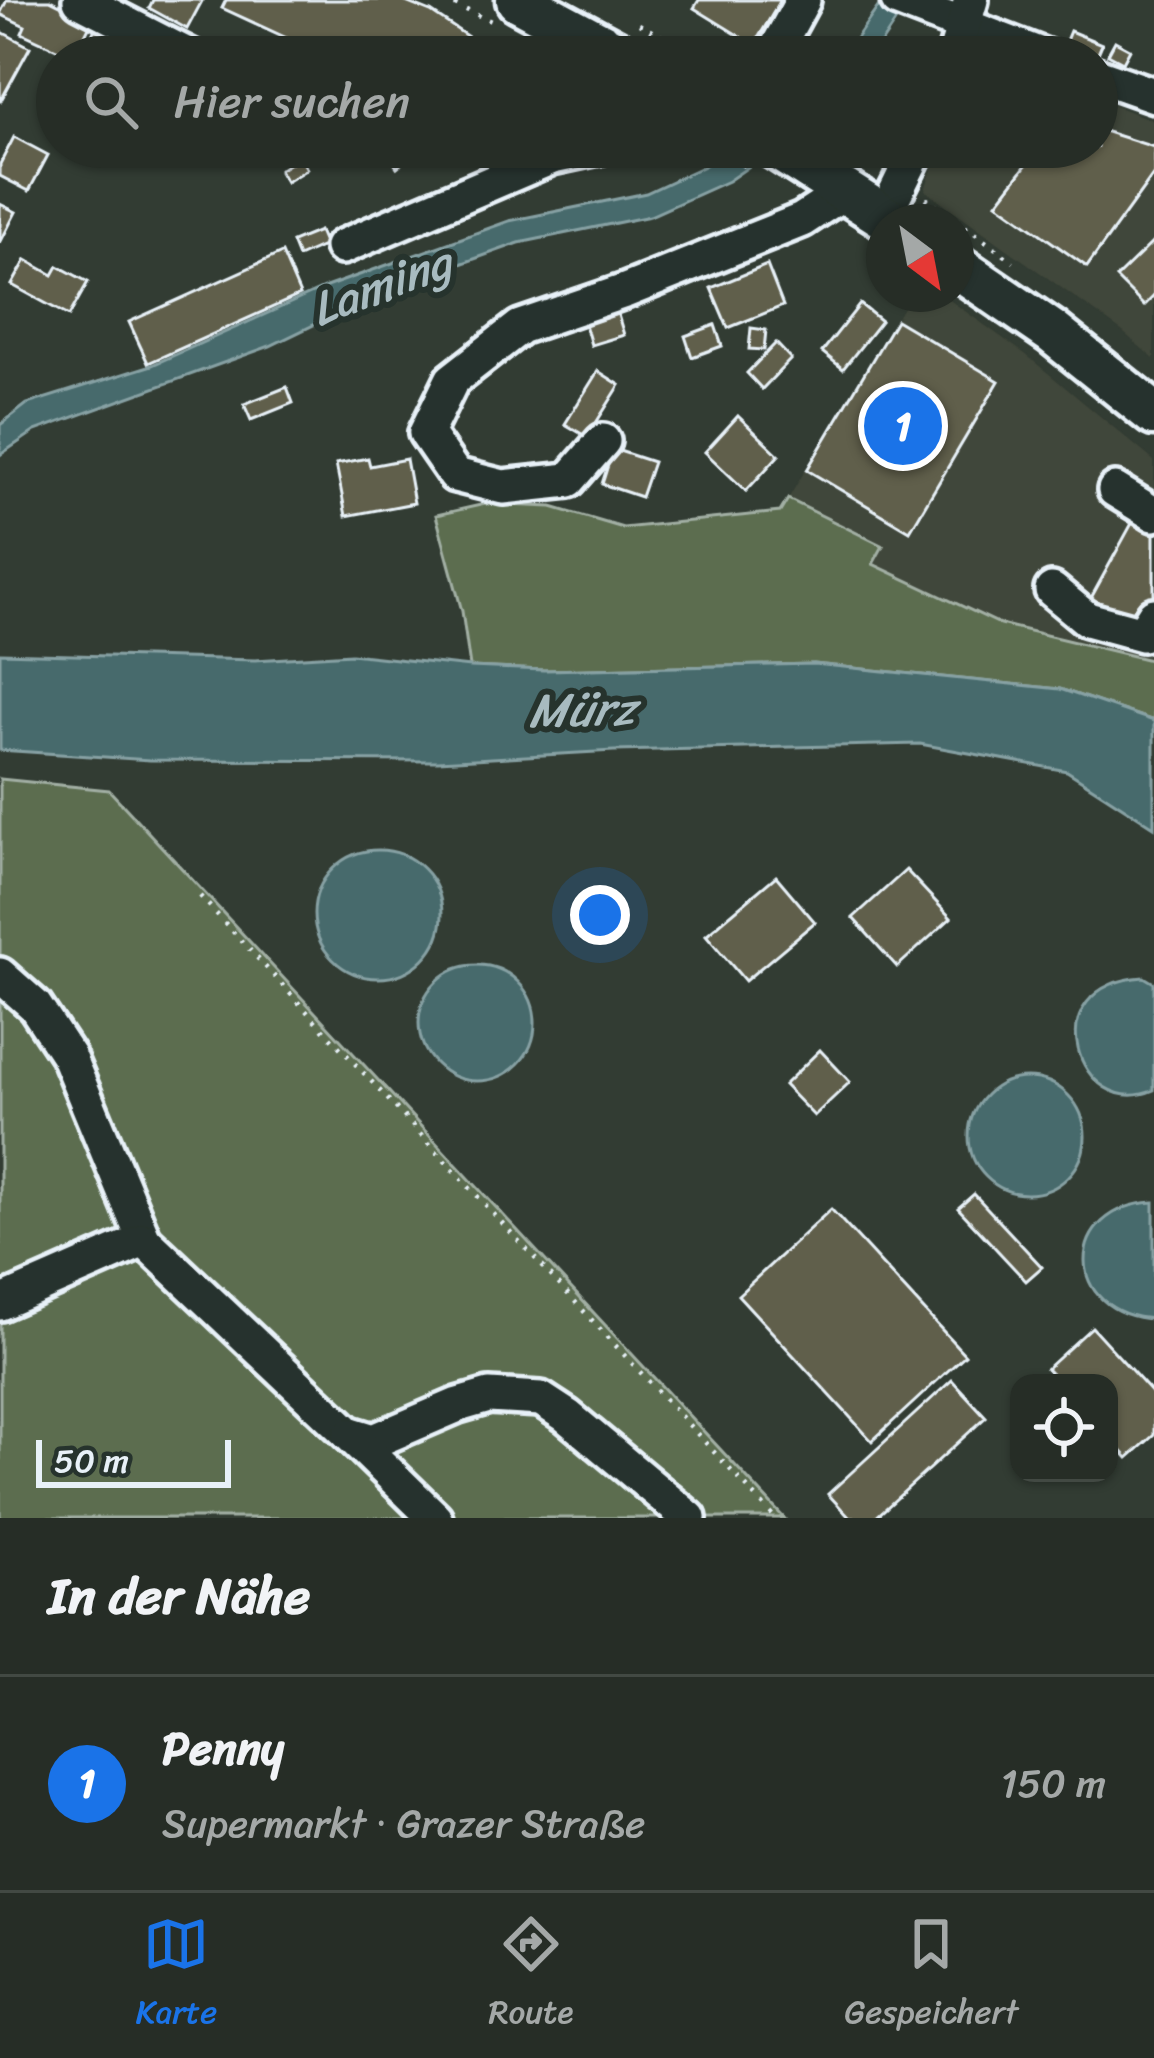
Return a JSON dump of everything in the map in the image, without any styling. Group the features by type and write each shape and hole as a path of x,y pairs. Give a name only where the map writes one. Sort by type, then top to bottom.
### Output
{"main road":[{"path":"518,0 585,36"},
{"path":"847,168 876,204"},
{"path":"974,278 1052,332 1154,414"}],"street":[{"path":"80,0 149,36"},
{"path":"783,36 803,0"},
{"path":"898,0 963,28"},
{"path":"1118,82 1154,94"},
{"path":"342,247 526,168"},
{"path":"603,441 569,480 503,487 455,475 426,433 452,380 520,327 802,220 845,168"},
{"path":"894,204 909,168"},
{"path":"1115,490 1154,514"},
{"path":"1052,590 1087,619 1142,634 1154,615"},
{"path":"0,975 34,1006 68,1056 144,1240 435,1518"},
{"path":"0,1303 144,1240"},
{"path":"348,1433 374,1441 489,1396 541,1399 689,1518"}],"path":[{"path":"200,896 775,1518"}],"shaded area":[{"path":"1118,107 1154,121 1154,359 974,225 974,204 945,204 925,190 932,168 1118,168"},
{"path":"900,312 966,312 1025,354 1154,461 1154,661 1000,624 925,591 873,564 882,545 788,499"}],"green space":[{"path":"788,499 883,546 873,564 1000,624 1154,661 1154,721 1060,689 814,664 544,670 470,667 462,611 436,515 485,504 552,507 623,528 780,512"},
{"path":"0,779 109,790 784,1518 0,1518"}],"water":[{"path":"883,0 910,0 886,36 858,36"},
{"name":"Laming","path":"700,168 747,168 650,216 519,243 382,292 270,346 35,431 0,455 0,425 27,404 152,365 326,287 509,221 646,193"},
{"name":"Mürz","path":"0,653 255,660 351,654 544,670 814,664 1060,689 1154,721 1154,827 1067,771 920,744 614,751 438,761 150,760 0,750"},
{"path":"378,850 402,855 423,869 437,890 442,914 437,938 423,959 402,973 378,978 354,973 333,959 319,938 314,914 319,890 333,869 354,855"},
{"path":"477,965 499,969 518,982 531,1001 535,1023 531,1045 518,1064 499,1077 477,1081 455,1077 436,1064 423,1045 419,1023 423,1001 436,982 455,969"},
{"path":"1144,977 1154,983 1154,1090 1127,1095 1105,1087 1088,1071 1078,1049 1077,1025 1087,1003 1109,986"},
{"path":"1027,1078 1049,1082 1068,1095 1081,1114 1085,1136 1081,1158 1068,1177 1049,1190 1027,1194 1005,1190 986,1177 973,1158 969,1136 973,1114 986,1095 1005,1082"},
{"path":"1154,1202 1154,1319 1124,1313 1102,1299 1089,1281 1085,1260 1089,1240 1102,1222 1124,1208"}],"building":[{"path":"7,0 50,0 92,21 84,36 36,39 22,33 25,26 0,14"},
{"path":"153,0 202,1 187,29 149,8"},
{"path":"226,0 401,0 431,12 467,36 283,36 222,8"},
{"path":"699,0 781,0 759,36 739,36 694,8"},
{"path":"97,24 123,36 92,36"},
{"path":"0,31 30,47 0,102"},
{"path":"1118,43 1130,49 1123,62 1118,59"},
{"path":"1118,136 1154,147 1154,174 1087,267 997,203 1024,168 1118,168"},
{"path":"14,137 36,149 36,168 41,168 29,191 0,176 0,164"},
{"path":"282,168 307,169 286,182 279,170"},
{"path":"0,204 16,212 0,243"},
{"path":"319,231 325,245 298,257 292,242"},
{"path":"1154,241 1154,296 1144,306 1116,278"},
{"path":"282,253 300,295 148,363 129,322"},
{"path":"26,260 53,275 58,266 88,282 69,316 12,285"},
{"path":"767,265 783,306 728,328 711,288"},
{"path":"860,304 881,321 843,369 822,352"},
{"path":"615,305 624,335 591,345 582,314"},
{"path":"896,320 999,381 910,531 807,470"},
{"path":"715,325 722,346 692,357 685,336"},
{"path":"751,328 766,330 764,350 749,349"},
{"path":"776,343 791,359 762,389 747,373"},
{"path":"598,371 620,385 587,437 565,424"},
{"path":"287,387 293,403 251,420 244,404"},
{"path":"738,416 779,455 746,491 705,452"},
{"path":"613,449 653,462 641,497 602,484"},
{"path":"368,458 370,466 406,459 414,503 346,516 336,464"},
{"path":"1136,516 1154,526 1154,602 1141,626 1091,598"},
{"path":"906,870 951,918 897,967 853,918"},
{"path":"776,876 815,922 745,981 706,935"},
{"path":"820,1050 850,1082 814,1116 784,1085"},
{"path":"974,1194 1042,1267 1026,1281 958,1208"},
{"path":"831,1209 965,1355 872,1441 738,1295"},
{"path":"1092,1327 1154,1395 1154,1435 1128,1458 1118,1447 1118,1374 1051,1374 1046,1369"},
{"path":"952,1380 986,1417 875,1518 850,1518 828,1494"}],"place":[{"name":"Penny","path":"903,426"}]}
